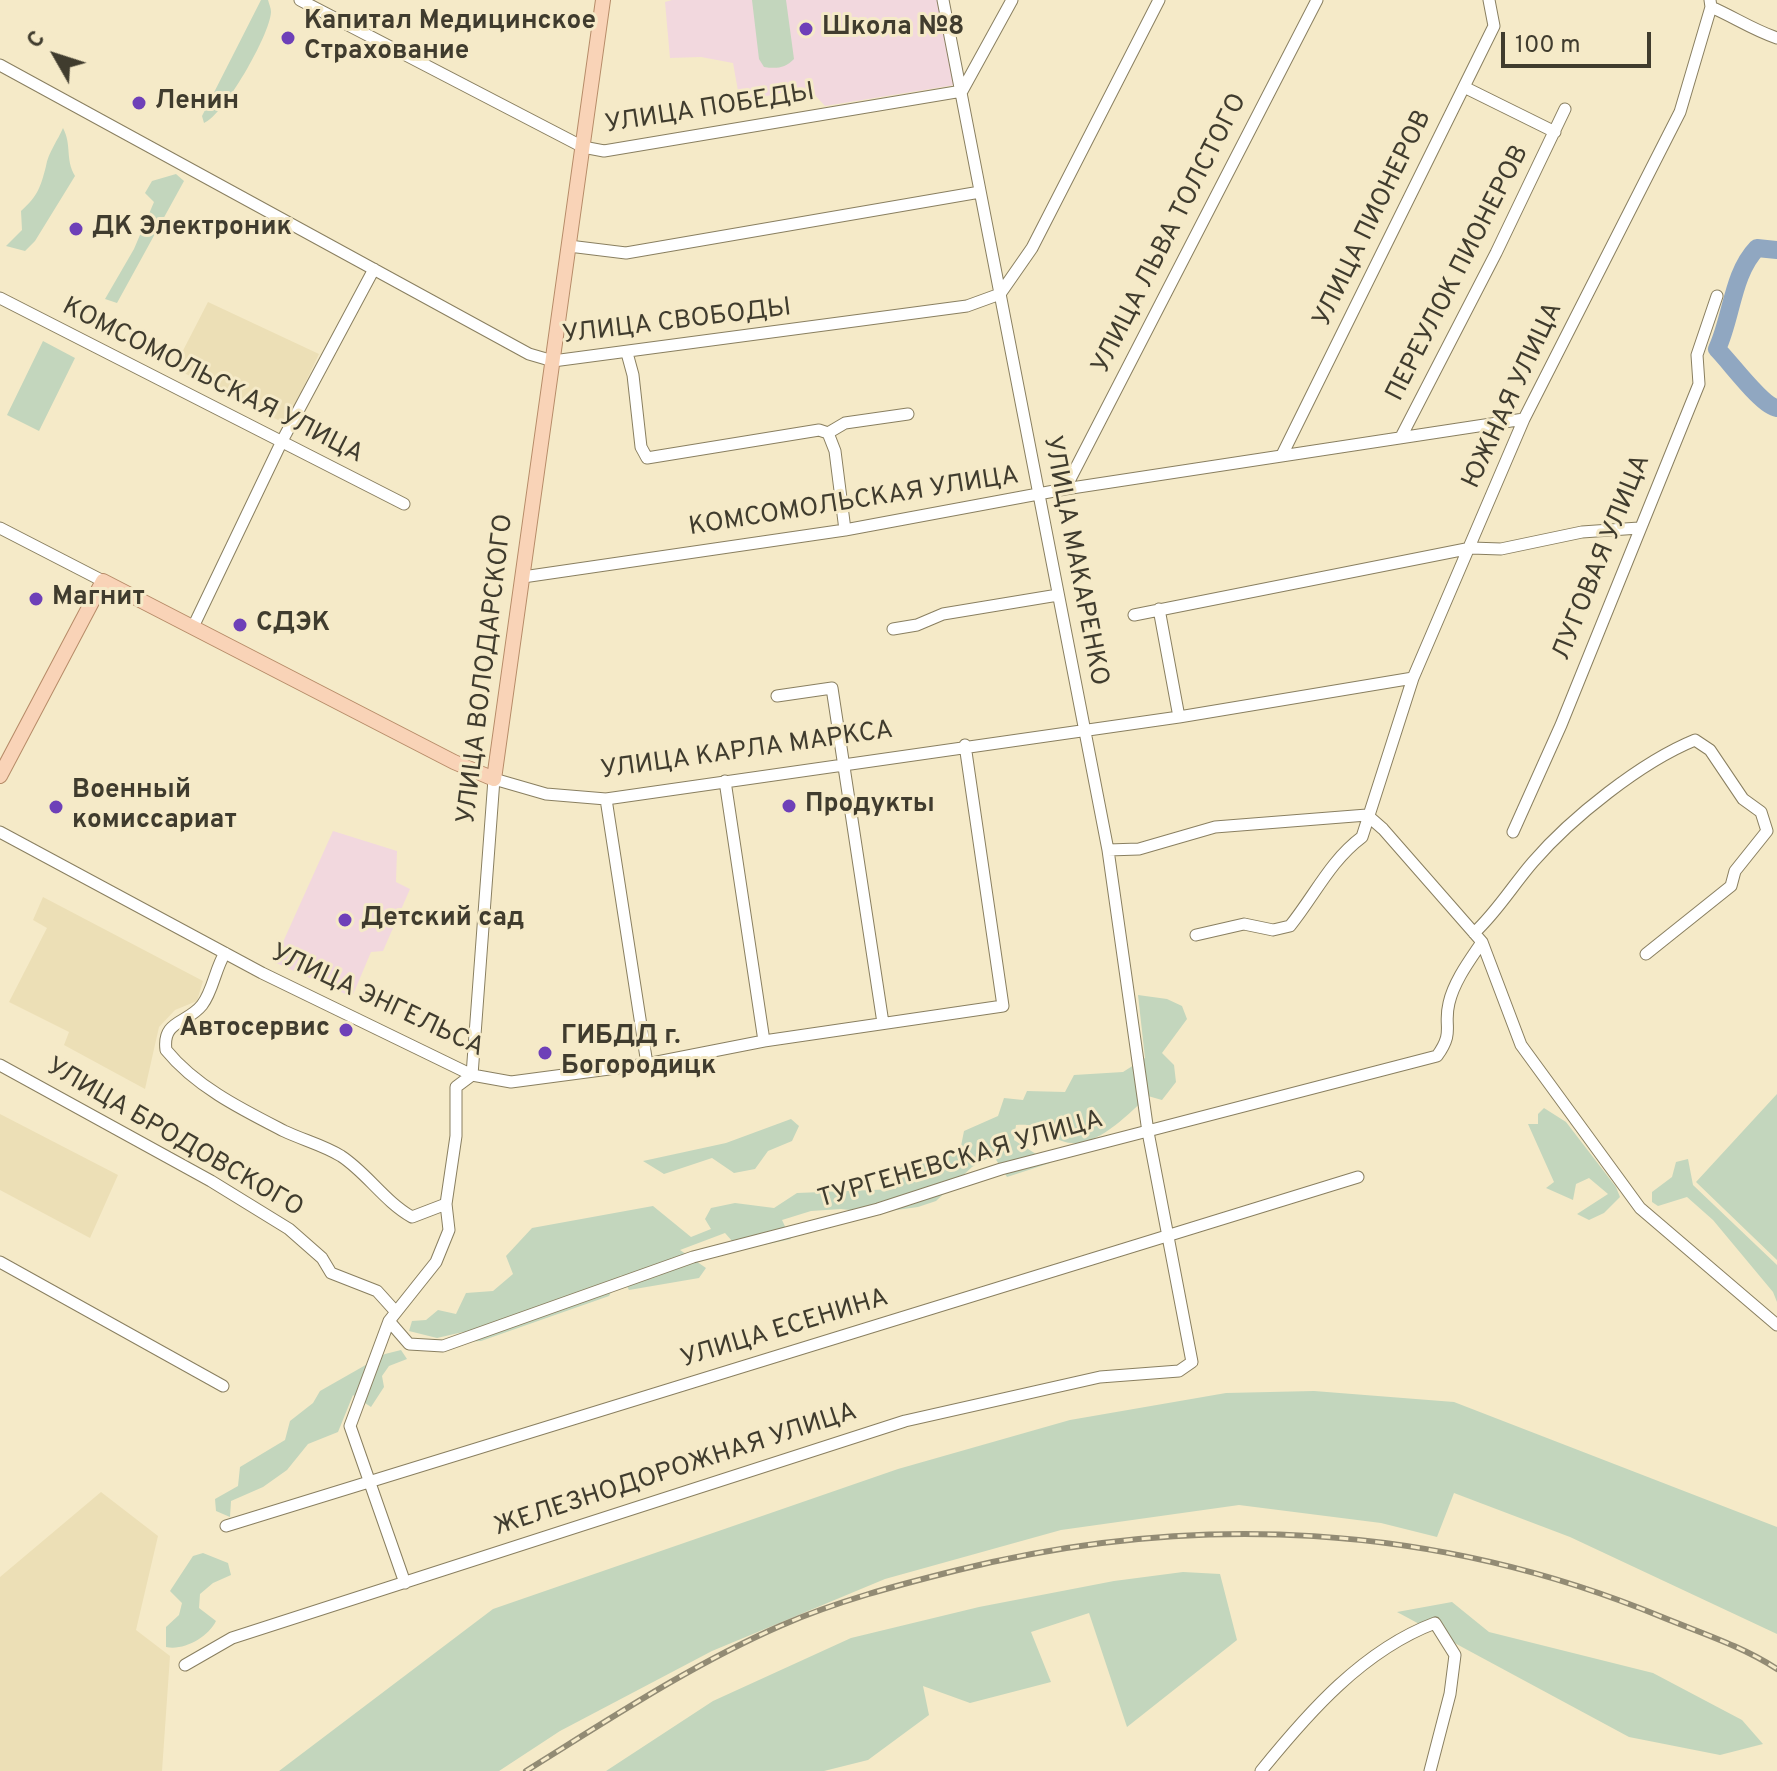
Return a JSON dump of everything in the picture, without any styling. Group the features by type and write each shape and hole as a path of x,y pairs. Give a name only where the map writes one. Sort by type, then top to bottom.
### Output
{"main road":[{"name":"УЛИЦА ВОЛОДАРСКОГО","path":"494,779 603,0"},
{"name":"УЛИЦА КАРЛА МАРКСА","path":"103,581 454,762 494,779"},
{"path":"0,776 103,581"}],"street":[{"name":"УЛИЦА ПОБЕДЫ","path":"300,0 583,147 604,151 962,91"},
{"name":"УЛИЦА МАКАРЕНКО","path":"943,0 1108,850 1148,1132 1192,1362"},
{"path":"962,91 1012,0"},
{"path":"1000,294 1032,248 1159,0"},
{"name":"УЛИЦА ЛЬВА ТОЛСТОГО","path":"1065,489 1317,0"},
{"name":"УЛИЦА ПИОНЕРОВ","path":"1282,455 1494,26 1489,0"},
{"path":"1710,4 1745,21 1755,31 1777,38"},
{"name":"ЮЖНАЯ УЛИЦА","path":"1196,935 1244,924 1273,930 1290,926 1343,851 1362,837 1413,678 1524,419 1680,112 1710,4"},
{"name":"УЛИЦА СВОБОДЫ","path":"0,65 529,354 553,361 967,306 1000,294"},
{"path":"1464,87 1555,132"},
{"name":"ПЕРЕУЛОК ПИОНЕРОВ","path":"1401,437 1565,109"},
{"path":"569,246 626,253 980,192"},
{"path":"193,627 282,441 374,269"},
{"name":"ЛУГОВАЯ УЛИЦА","path":"1513,832 1561,725 1699,384 1697,355 1717,296"},
{"name":"КОМСОМОЛЬСКАЯ УЛИЦА","path":"0,298 404,504"},
{"path":"627,353 633,375 641,447 647,458 819,430 828,433 845,423 908,414"},
{"name":"КОМСОМОЛЬСКАЯ УЛИЦА","path":"523,577 845,530 1065,489 1524,419"},
{"path":"828,433 835,451 845,530"},
{"name":"УЛИЦА КАРЛА МАРКСА","path":"0,528 103,581"},
{"path":"1134,615 1471,548 1501,549 1582,532 1639,528"},
{"path":"893,629 943,614 1058,595"},
{"path":"1159,609 1179,717"},
{"name":"УЛИЦА КАРЛА МАРКСА","path":"494,779 546,794 606,799 965,745 1179,717 1413,678"},
{"path":"777,696 832,688 883,1023"},
{"path":"1478,938 1552,840 1606,796 1677,748 1695,740 1710,750 1743,799 1761,812 1767,831 1735,871 1731,886 1646,954"},
{"name":"УЛИЦА ЭНГЕЛЬСА","path":"0,832 225,953 472,1075 511,1082 647,1064 764,1041 1003,1006 965,745"},
{"name":"УЛИЦА ВОЛОДАРСКОГО","path":"405,1583 372,1480 350,1426 392,1316 436,1262 449,1230 446,1204 456,1136 456,1087 472,1075 494,779"},
{"path":"725,781 764,1041"},
{"path":"606,799 647,1064"},
{"path":"1108,850 1139,849 1215,827 1367,815 1383,829 1478,938 1521,1045 1640,1208 1777,1325"},
{"name":"ТУРГЕНЕВСКАЯ УЛИЦА","path":"392,1316 409,1344 443,1346 693,1257 878,1209 1017,1165 1437,1056 1448,1040 1448,1004 1478,938"},
{"path":"225,953 200,1009 174,1023 167,1031 166,1050 176,1062 211,1090 286,1132 345,1159 382,1195 412,1217 446,1204"},
{"name":"УЛИЦА БРОДОВСКОГО","path":"0,1065 211,1181 289,1229 322,1258 331,1273 377,1291 392,1316"},
{"name":"УЛИЦА ЕСЕНИНА","path":"226,1526 1358,1177"},
{"path":"0,1262 223,1386"},
{"name":"ЖЕЛЕЗНОДОРОЖНАЯ УЛИЦА","path":"185,1665 232,1638 905,1421 1100,1377 1179,1371 1192,1362"},
{"path":"1261,1771 1304,1718 1341,1683 1415,1630 1435,1623 1455,1655 1450,1694 1430,1771"}],"shaded area":[{"name":"Школа №8","path":"939,0 955,85 825,106 811,91 789,91 740,102 733,63 701,57 670,58 665,2"},
{"path":"208,302 319,354 286,424 174,368"},
{"name":"Детский сад","path":"333,831 397,851 396,882 410,889 383,951 371,952 352,997 274,962"},
{"path":"43,897 203,981 197,1001 175,1010 159,1027 145,1089 64,1045 69,1032 9,1002 47,928 33,920"},
{"path":"0,1114 118,1175 90,1238 0,1190"},
{"path":"101,1492 158,1536 136,1630 170,1656 162,1771 0,1771 0,1577"}],"green space":[{"path":"261,0 268,0 271,12 263,38 223,106 204,123 202,116"},
{"path":"752,0 786,0 794,59 787,64 777,68 764,67 759,59"},
{"path":"63,128 75,176 35,241 25,251 6,246 22,230 21,211 38,190 49,156"},
{"path":"176,174 184,181 117,303 105,299 134,249 154,202 145,193 152,181"},
{"path":"43,341 75,358 39,431 7,415"},
{"path":"1138,995 1167,999 1182,1006 1187,1019 1162,1053 1174,1065 1176,1082 1162,1100 1148,1096 1109,1130 1086,1142 1062,1141 1036,1127 1016,1125 1014,1140 1050,1163 1007,1177 993,1155 972,1167 936,1201 918,1207 875,1213 841,1209 811,1211 782,1220 791,1239 740,1250 725,1233 680,1250 706,1268 699,1278 629,1290 621,1275 609,1296 481,1341 465,1342 463,1332 437,1338 409,1331 412,1321 426,1320 438,1310 456,1314 466,1293 493,1291 513,1274 506,1256 532,1228 653,1206 691,1237 711,1229 705,1219 711,1208 735,1203 774,1208 797,1193 896,1189 893,1174 904,1165 940,1159 961,1146 964,1131 998,1116 1004,1098 1023,1100 1027,1091 1065,1092 1074,1075 1123,1072 1145,1058"},
{"path":"1777,1094 1777,1260 1696,1182"},
{"path":"1544,1108 1566,1122 1616,1187 1620,1197 1604,1213 1589,1220 1577,1214 1608,1194 1589,1178 1576,1184 1573,1200 1546,1188 1554,1182 1528,1124 1538,1124 1538,1114"},
{"path":"791,1119 799,1126 792,1141 768,1151 755,1169 734,1173 712,1158 664,1174 643,1161 726,1143"},
{"path":"1688,1159 1693,1185 1777,1265 1777,1302 1773,1292 1713,1220 1687,1197 1658,1206 1652,1202 1652,1192 1672,1177 1676,1162"},
{"path":"401,1350 407,1359 389,1366 382,1376 384,1387 371,1407 353,1395 338,1432 308,1444 287,1470 263,1487 231,1501 230,1517 216,1511 215,1499 238,1486 240,1467 285,1440 290,1421 313,1403 320,1391 385,1354"},
{"path":"1314,1391 1454,1402 1777,1527 1777,1634 1570,1537 1454,1493 1437,1537 1381,1523 1239,1505 1061,1530 885,1579 712,1651 560,1731 499,1771 279,1771 493,1609 898,1469 1070,1420 1226,1393"},
{"path":"203,1553 228,1563 231,1575 213,1583 200,1594 199,1608 216,1621 195,1642 166,1647 166,1627 179,1615 182,1603 170,1591 193,1556"},
{"path":"1183,1572 1220,1574 1237,1640 1127,1727 1089,1613 1031,1632 1051,1682 970,1703 923,1686 929,1715 868,1760 824,1771 606,1771 713,1701 851,1638 979,1607 1114,1581"},
{"path":"1452,1602 1489,1632 1653,1673 1742,1720 1763,1744 1720,1755 1629,1737 1397,1612"}],"waterway":[{"path":"1777,250 1757,248 1749,258 1737,283 1717,349 1763,400 1777,408"}],"railway":[{"path":"526,1771 682,1676 747,1641 823,1609 958,1570 1047,1551 1136,1539 1225,1534 1314,1536 1402,1545 1490,1562 1576,1586 1662,1617 1736,1647 1777,1669"}],"place":[{"name":"Школа №8","path":"806,29"},
{"name":"Капитал Медицинское Страхование","path":"288,38"},
{"name":"Ленин","path":"139,103"},
{"name":"ДК Электроник","path":"76,229"},
{"name":"Магнит","path":"36,599"},
{"name":"СДЭК","path":"240,625"},
{"name":"Продукты","path":"789,806"},
{"name":"Военный комиссариат","path":"56,807"},
{"name":"Детский сад","path":"345,920"},
{"name":"Автосервис","path":"346,1030"},
{"name":"ГИБДД г. Богородицк","path":"545,1053"}]}
